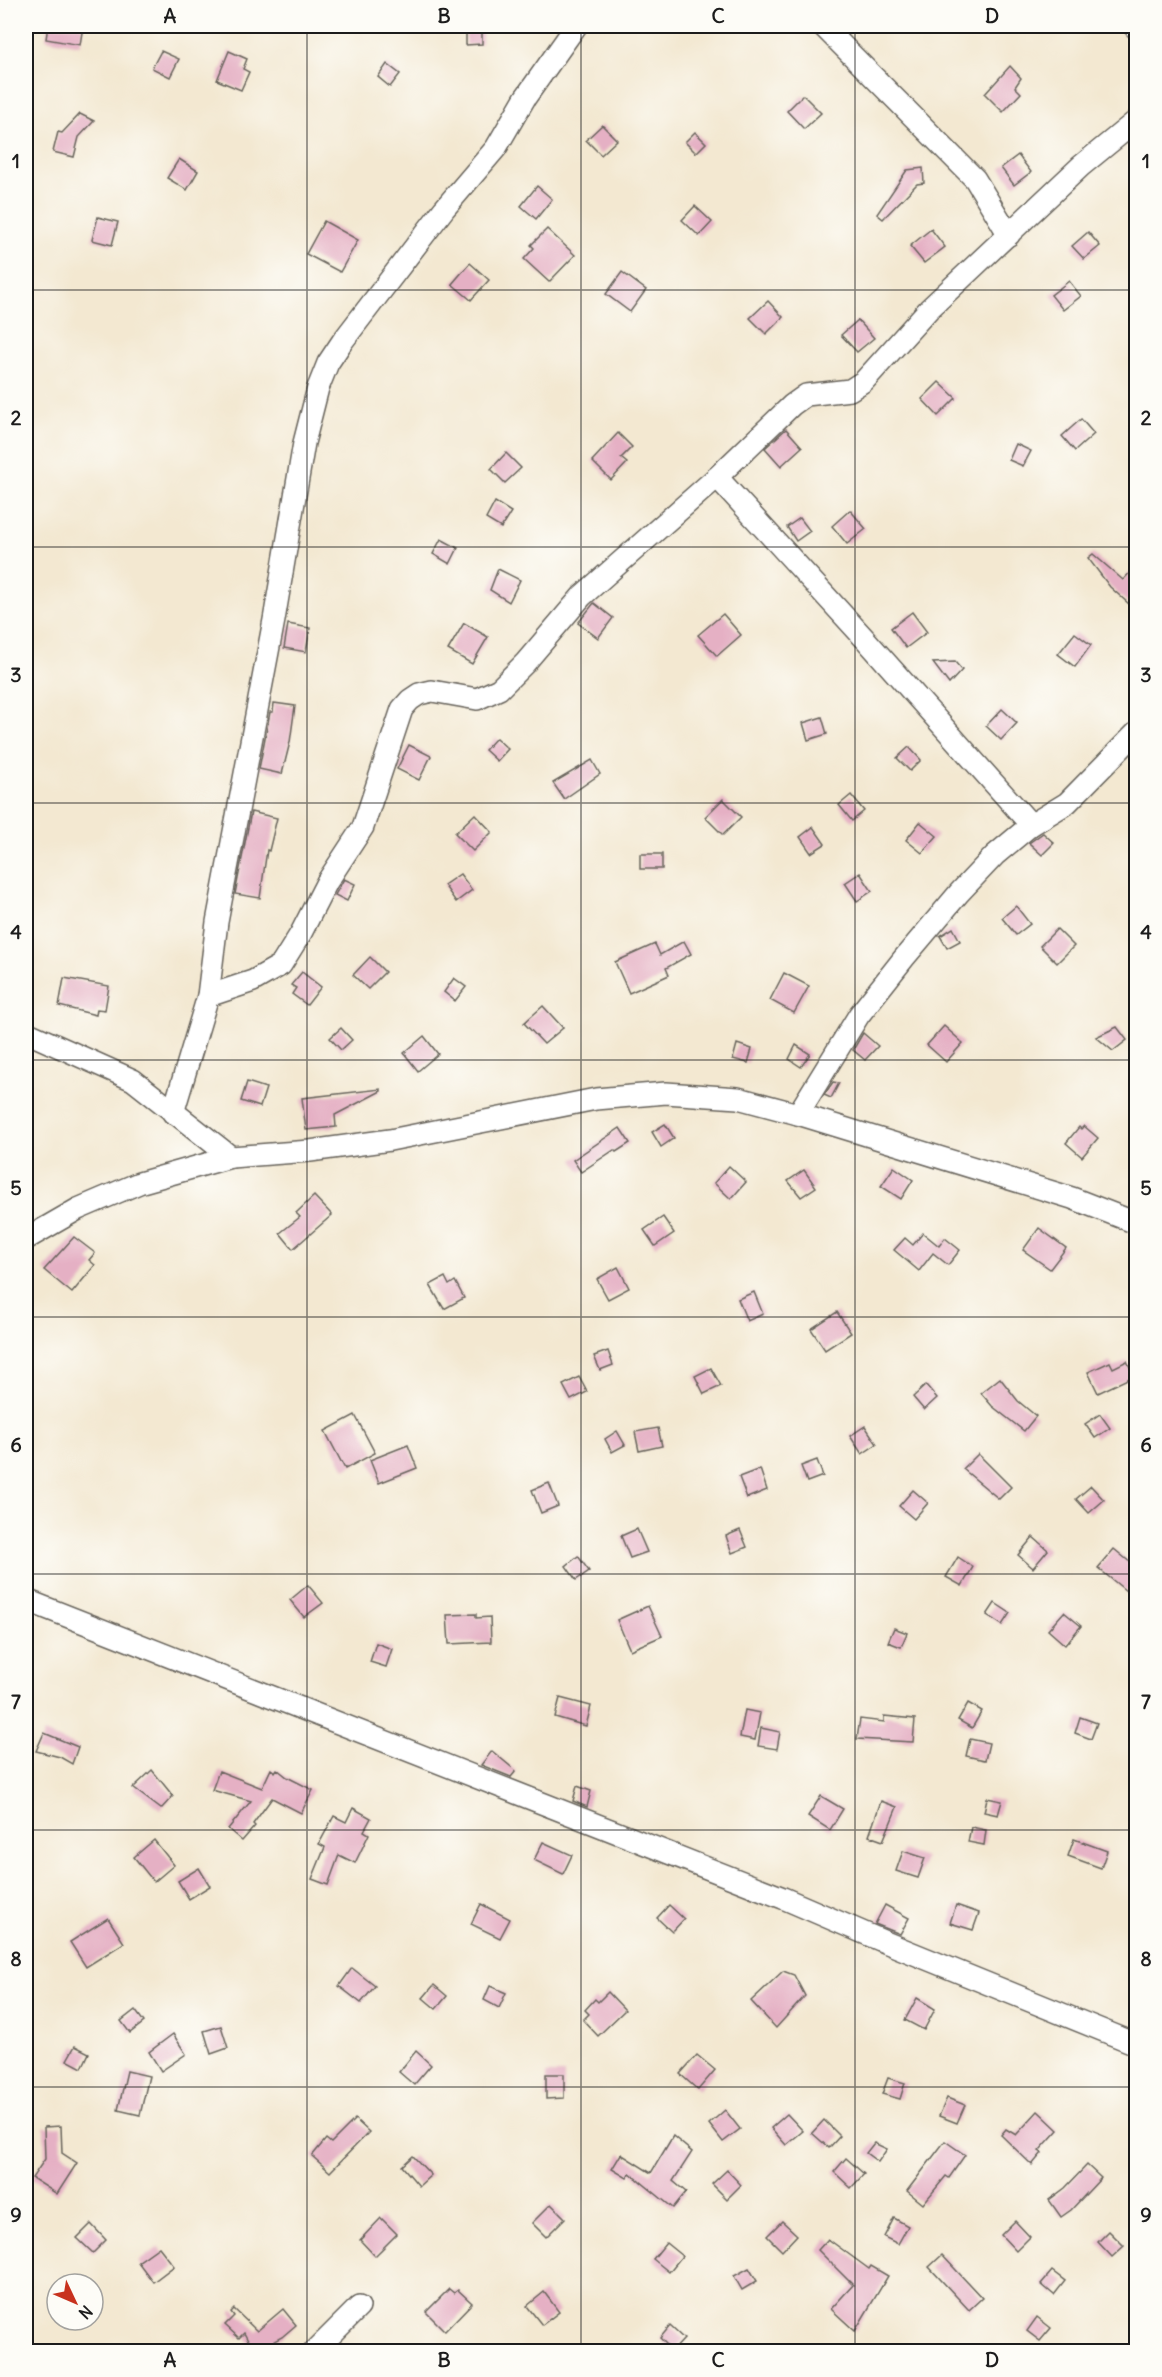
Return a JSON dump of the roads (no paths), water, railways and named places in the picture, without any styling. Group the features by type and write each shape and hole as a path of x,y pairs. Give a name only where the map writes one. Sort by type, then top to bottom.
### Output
{"street":[{"path":"173,1113 208,996 216,922 274,620 304,443 318,388 328,363 342,342 444,209 496,148 525,98 576,26"},
{"path":"823,26 975,179 1009,235"},
{"path":"208,996 254,981 281,965 301,933 327,882 363,827 402,709 410,700 419,694 432,691 477,699 499,689 525,663 582,597 717,477 792,405 806,395 850,390 864,381 929,309 1081,166 1137,121"},
{"path":"717,477 1031,825"},
{"path":"798,1114 859,1016 904,958 995,855 1031,825 1067,803 1137,733"},
{"path":"26,1032 133,1080 231,1157"},
{"path":"26,1239 78,1209 139,1182 231,1157 309,1151 390,1140 597,1099 666,1093 738,1098 798,1114 1072,1198 1137,1223"},
{"path":"26,1600 783,1898 1137,2044"},
{"path":"314,2352 359,2307"}]}
